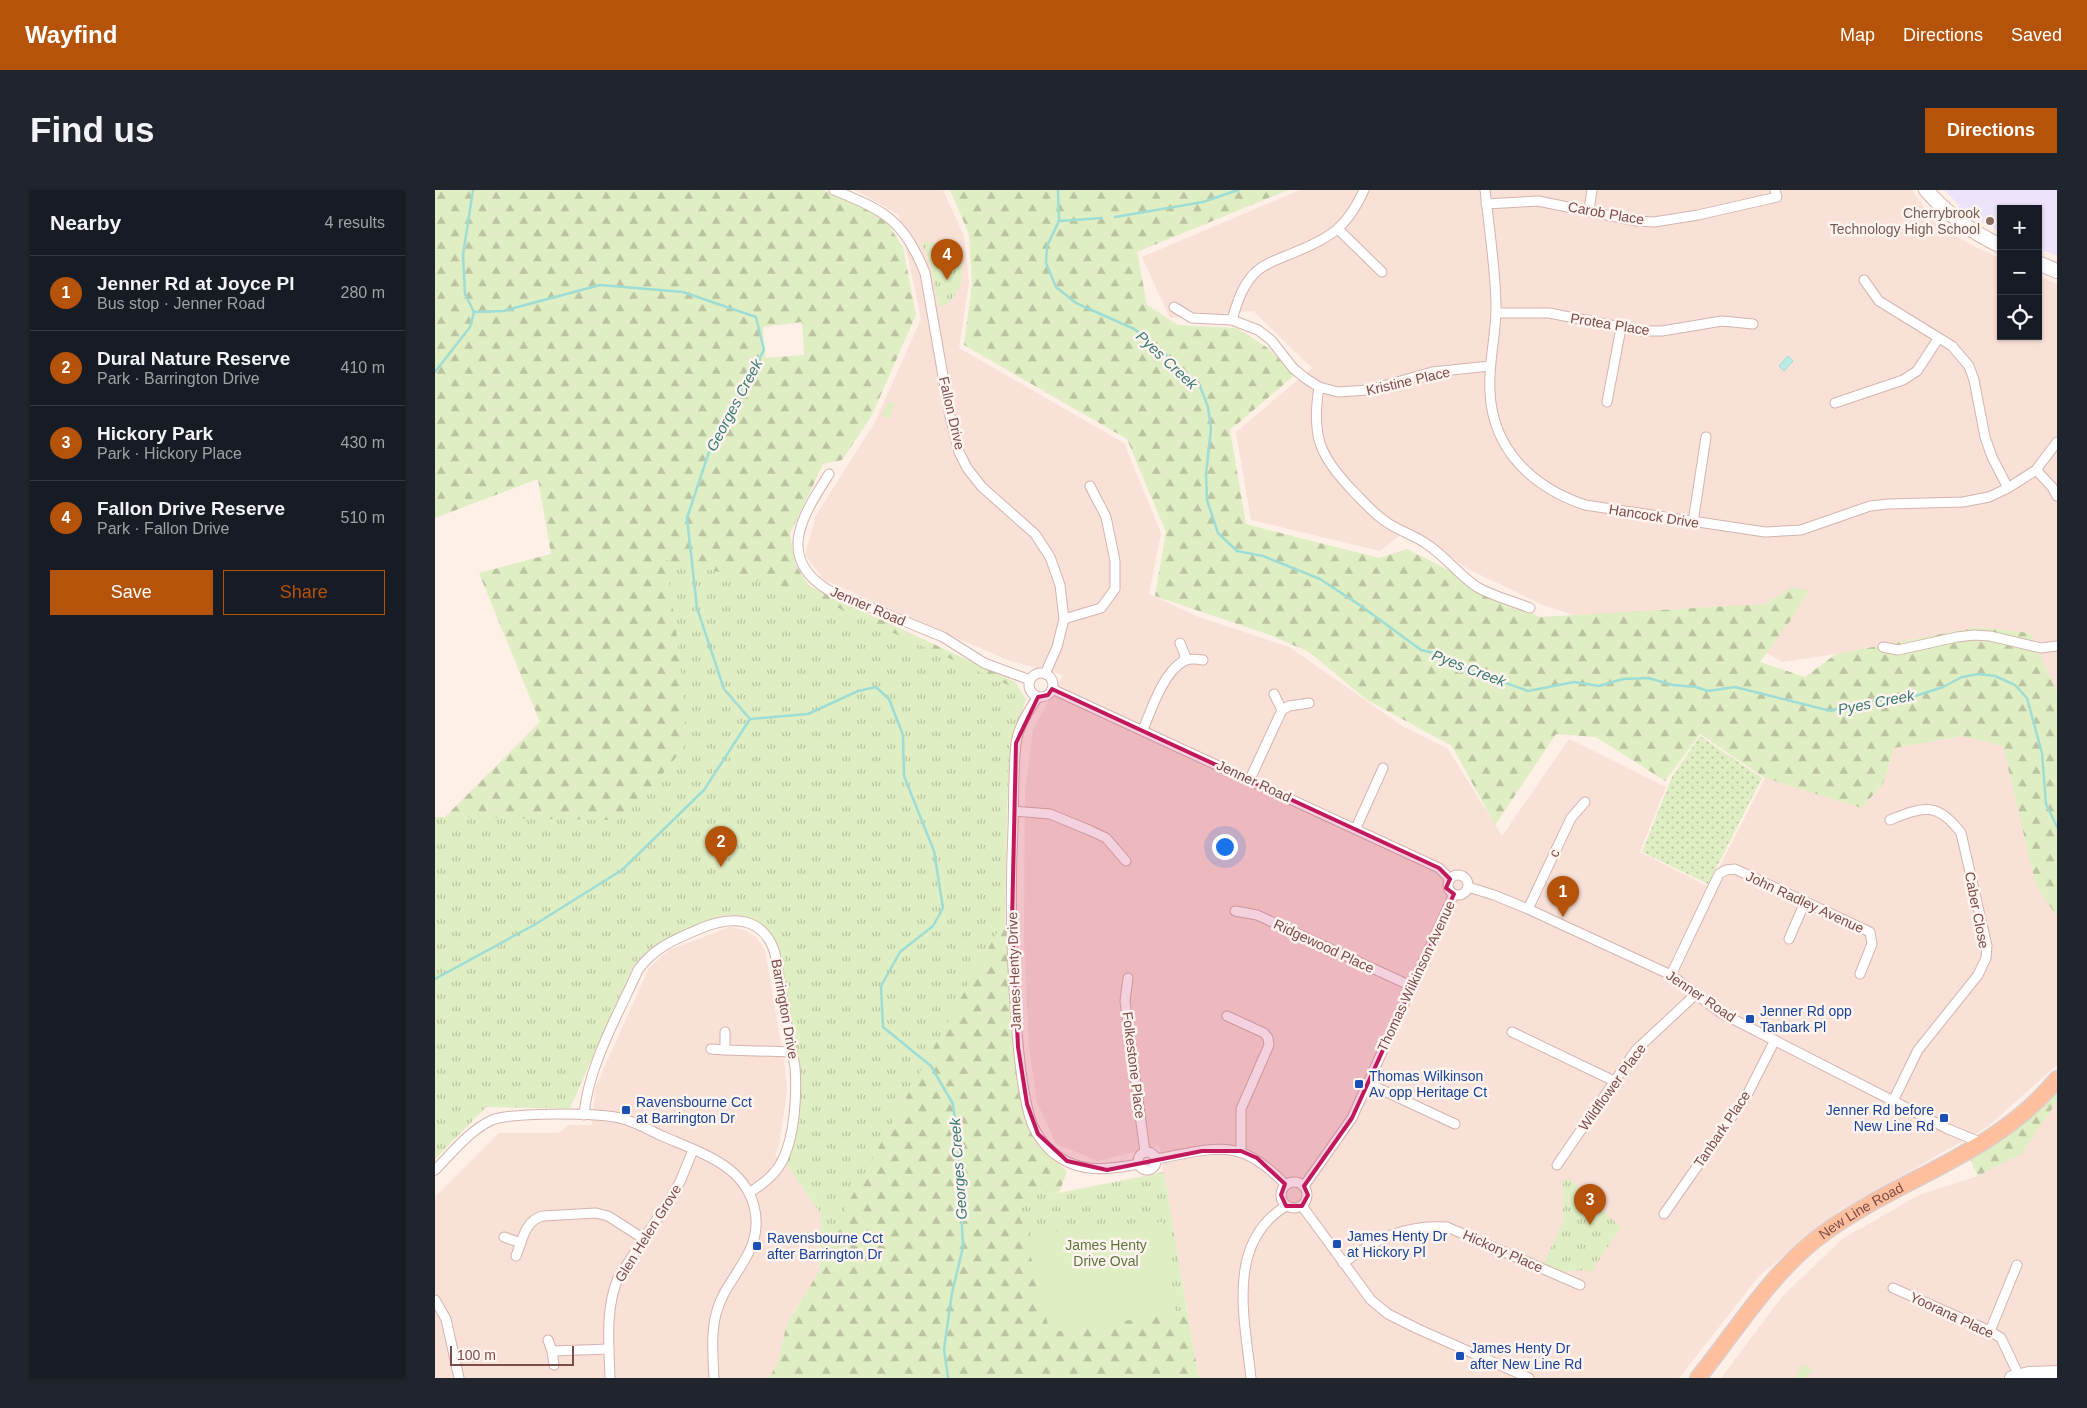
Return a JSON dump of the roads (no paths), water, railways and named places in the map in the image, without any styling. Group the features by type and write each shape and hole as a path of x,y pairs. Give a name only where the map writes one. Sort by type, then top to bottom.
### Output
{"main road":[{"path":"1926,190 1938,204 1959,222 1997,244"},
{"path":"2042,264 2057,271"},
{"name":"New Line Road","path":"1698,1378 1757,1299 1797,1255 1827,1230 1982,1143 2029,1108 2057,1079"},
{"path":"2015,1377 2057,1373"}],"street":[{"name":"Fallon Drive","path":"834,190 880,210 906,235 916,251 925,273 950,416 959,452 967,468 982,487 1035,534 1050,557 1060,585 1064,619 1057,647 1045,674"},
{"path":"1231,320 1243,290 1259,270 1273,261 1320,242 1339,230 1359,201 1364,190"},
{"name":"Hancock Drive","path":"1485,190 1496,313 1490,366 1492,411 1499,433 1519,465 1533,478 1566,499 1585,505 1765,532 1801,530 1870,506 1963,502 1989,497 2008,488 2036,470 2057,442"},
{"path":"1589,210 1592,190"},
{"name":"Carob Place","path":"1487,204 1538,201 1637,221 1673,220 1777,197 1775,190"},
{"path":"1339,230 1382,272"},
{"path":"1864,280 1879,301 1952,346 1969,366 1974,380 1985,437 1992,457 2008,488"},
{"name":"Kristine Place","path":"1173,307 1192,318 1231,320 1258,330 1271,340 1293,368 1319,387 1338,392 1369,390 1432,372 1490,366"},
{"name":"Protea Place","path":"1496,313 1549,313 1641,332 1662,331 1722,321 1753,324"},
{"path":"1607,402 1621,328"},
{"path":"1835,403 1903,380 1917,371 1938,339"},
{"path":"1319,387 1316,407 1316,430 1320,446 1339,477 1385,522 1428,544 1478,587 1530,608"},
{"path":"1693,522 1706,437"},
{"path":"2036,470 2052,487 2057,496"},
{"name":"Jenner Road","path":"829,474 805,515 797,539 799,560 814,581 828,590 943,637 984,663 1030,680"},
{"path":"1064,619 1101,608 1115,589 1115,562 1107,517 1090,486"},
{"path":"1883,647 1898,650 1974,635 1990,636 2041,648 2057,646"},
{"path":"1143,730 1162,684 1183,661 1185,655 1180,643"},
{"path":"1183,661 1193,658 1203,660"},
{"path":"1038,673 1045,674 1051,678 1053,689 1048,695 1038,697 1031,692 1030,680 1038,673"},
{"name":"Jenner Road","path":"1053,689 1356,828 1439,868 1451,879"},
{"path":"1274,694 1283,710"},
{"name":"James Henty Drive","path":"1038,697 1028,712 1016,743 1013,811 1012,922 1014,997 1018,1047 1031,1120 1047,1147 1078,1166 1107,1170 1139,1164"},
{"path":"1250,779 1283,710 1289,706 1309,703"},
{"path":"1356,828 1383,768"},
{"name":"c","path":"1528,909 1571,818 1585,802"},
{"name":"Caber Close","path":"1890,820 1921,810 1940,812 1950,819 1961,834 1987,946 1983,968 1918,1050 1893,1101"},
{"path":"1013,811 1050,814 1089,830 1105,838 1126,861"},
{"name":"John Radley Avenue","path":"1671,975 1719,874 1726,870 1735,869 1870,932 1872,944 1860,974"},
{"path":"1456,876 1462,876 1467,881 1468,887 1463,894 1454,894 1448,886 1451,879 1456,876"},
{"name":"Jenner Road","path":"1468,887 1528,909 1671,975 1721,1013 1948,1130 1982,1143"},
{"name":"Thomas Wilkinson Avenue","path":"1304,1186 1352,1118 1454,894"},
{"path":"1789,939 1805,902"},
{"name":"Ridgewood Place","path":"1235,911 1257,915 1411,986"},
{"name":"Barrington Drive","path":"584,1115 586,1093 591,1075 642,965 654,951 666,944 722,921 733,919 755,926 763,932 774,952 796,1085 788,1149 780,1165 771,1176 749,1193"},
{"name":"Folkestone Place","path":"1128,978 1125,1000 1145,1152"},
{"name":"Wildflower Place","path":"1557,1165 1635,1050 1696,994"},
{"path":"1227,1016 1265,1033 1269,1038 1269,1045 1241,1109 1241,1151"},
{"path":"725,1032 725,1050"},
{"path":"1512,1032 1614,1081"},
{"name":"Tanbark Place","path":"1664,1214 1747,1095 1775,1040"},
{"path":"711,1049 792,1052"},
{"path":"1367,1083 1455,1124"},
{"path":"435,1170 474,1132 494,1120 509,1116 584,1115 622,1118 714,1158 731,1170 740,1179 749,1193 755,1213 756,1232 753,1245 743,1267 722,1298 716,1315 714,1378"},
{"path":"1156,1159 1223,1149 1241,1151 1257,1158 1286,1185"},
{"name":"Glen Helen Grove","path":"609,1378 610,1303 613,1290 618,1278 680,1182 693,1150"},
{"path":"1145,1152 1151,1152 1156,1159 1155,1165 1149,1169 1143,1168 1139,1164 1139,1156 1145,1152"},
{"path":"1293,1182 1304,1186 1308,1195 1302,1206 1294,1209 1286,1206 1281,1195 1286,1185 1293,1182"},
{"path":"1251,1378 1242,1289 1244,1266 1250,1248 1264,1225 1286,1206"},
{"path":"1302,1206 1371,1300 1388,1314 1529,1378"},
{"path":"516,1256 528,1226 536,1218 588,1212 608,1216 644,1239"},
{"name":"Hickory Place","path":"1343,1263 1365,1247 1396,1233 1431,1226 1447,1227 1580,1285"},
{"path":"504,1237 521,1243"},
{"path":"1990,1331 2017,1265"},
{"name":"Yoorana Place","path":"1893,1288 1990,1331 2001,1338 2015,1377"},
{"path":"435,1300 446,1319 459,1378"},
{"path":"548,1340 554,1364"},
{"path":"552,1351 609,1349"}],"water":[{"path":"1788,356 1793,361 1784,371 1779,366"}],"waterway":[{"name":"Georges Creek","path":"473,190 463,255 465,294 474,312 503,311 600,285 683,292 756,317 764,350 713,440 687,518 697,608 724,689 750,719 808,714 858,691 876,687 889,699 903,735 904,776 934,851 943,908 933,926 900,952 881,986 883,1027 931,1066 953,1104 958,1146 963,1247 952,1293 944,1349 948,1378"},
{"name":"Pyes Creek","path":"1058,190 1059,221 1047,246 1046,263 1056,287 1076,303 1134,329 1151,341 1200,386 1208,407 1211,429 1206,474 1207,500 1218,533 1237,551 1263,556 1320,579 1421,650 1434,653 1462,667 1528,691 1574,682 1599,686 1623,679 1648,678 1673,685 1696,687 1708,691 1735,687 1831,711 1849,704 1912,697 1943,687 1962,677 1978,674 1995,676 2015,685 2027,698 2042,753 2046,804 2057,827"},
{"path":"1115,217 1203,202 1238,190"},
{"path":"1059,221 1102,218"},
{"path":"435,372 470,327 474,312"},
{"path":"435,979 534,925 622,870 704,790 750,719"}],"place":[{"name":"Cherrybrook Technology High School","path":"1990,221"},
{"name":"Fallon Drive Reserve","path":"947,280"},
{"name":"Dural Nature Reserve","path":"721,867"},
{"name":"Jenner Rd at Joyce Pl","path":"1563,917"},
{"name":"Jenner Rd opp Tanbark Pl","path":"1750,1019"},
{"name":"Thomas Wilkinson Av opp Heritage Ct","path":"1359,1084"},
{"name":"Ravensbourne Cct at Barrington Dr","path":"626,1110"},
{"name":"Jenner Rd before New Line Rd","path":"1944,1118"},
{"name":"Hickory Park","path":"1590,1225"},
{"name":"James Henty Dr at Hickory Pl","path":"1337,1244"},
{"name":"Ravensbourne Cct after Barrington Dr","path":"757,1246"},
{"name":"James Henty Dr after New Line Rd","path":"1460,1356"}],"park label":[{"name":"James Henty Drive Oval","path":"1106,1254"}]}
